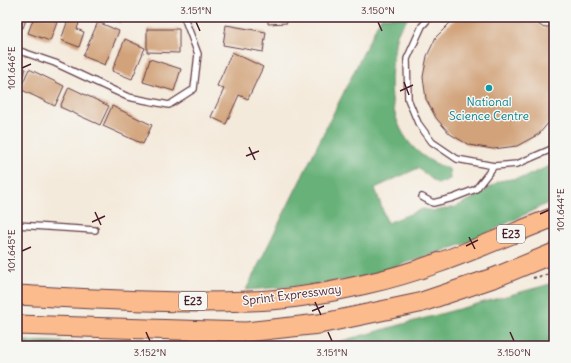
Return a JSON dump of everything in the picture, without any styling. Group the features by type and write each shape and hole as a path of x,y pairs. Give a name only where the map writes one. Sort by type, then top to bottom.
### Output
{"highway":[{"path":"469,251 554,211"},
{"name":"Sprint Expressway","path":"17,295 112,300 250,301 316,294 368,284 417,270 554,217"},
{"path":"17,325 246,332 319,324 419,303 496,277 554,253"},
{"path":"496,277 554,266"}],"lane":[{"path":"17,50 55,63 128,97 169,105 194,89 198,54 184,17"},
{"path":"430,17 422,26 407,59 408,99 418,124 432,142 457,159 494,166 517,164 554,148"},
{"path":"422,197 433,203 453,198 476,189 494,166"},
{"path":"17,225 95,230"}],"green space":[{"path":"381,17 409,17 397,34 391,78 393,104 400,128 415,149 423,156 449,169 450,179 438,184 418,168 375,188 387,223 423,209 434,211 456,207 481,194 499,181 525,177 554,164 554,200 467,243 363,277 311,285 246,290"},
{"path":"554,283 554,338 549,340 552,346 323,346"},
{"path":"17,341 179,346 17,346"}],"building":[{"path":"17,17 27,17 23,28 17,26"},
{"path":"34,17 59,17 50,41 28,33"},
{"path":"69,17 81,17 77,29 84,32 79,47 61,40"},
{"path":"106,17 122,17 120,23"},
{"path":"268,17 287,17 287,23 268,24"},
{"name":"National Science Centre","path":"460,17 528,17 544,28 554,25 554,116 539,134 517,146 493,149 469,145 450,134 436,118 426,99 423,77 427,56 436,37 451,22"},
{"path":"98,22 119,31 105,65 83,56"},
{"path":"226,25 266,32 263,52 223,45"},
{"path":"147,29 179,29 179,53 147,52"},
{"path":"125,39 145,48 132,79 112,71"},
{"path":"232,52 263,67 248,99 239,95 226,124 211,117 224,89 217,86"},
{"path":"150,59 181,69 174,91 143,82"},
{"path":"17,65 26,69 17,89"},
{"path":"29,69 64,86 55,106 20,89"},
{"path":"69,87 109,106 100,125 60,107"},
{"path":"112,106 152,125 143,144 103,126"}],"place":[{"name":"National Science Centre","path":"489,88"}]}
